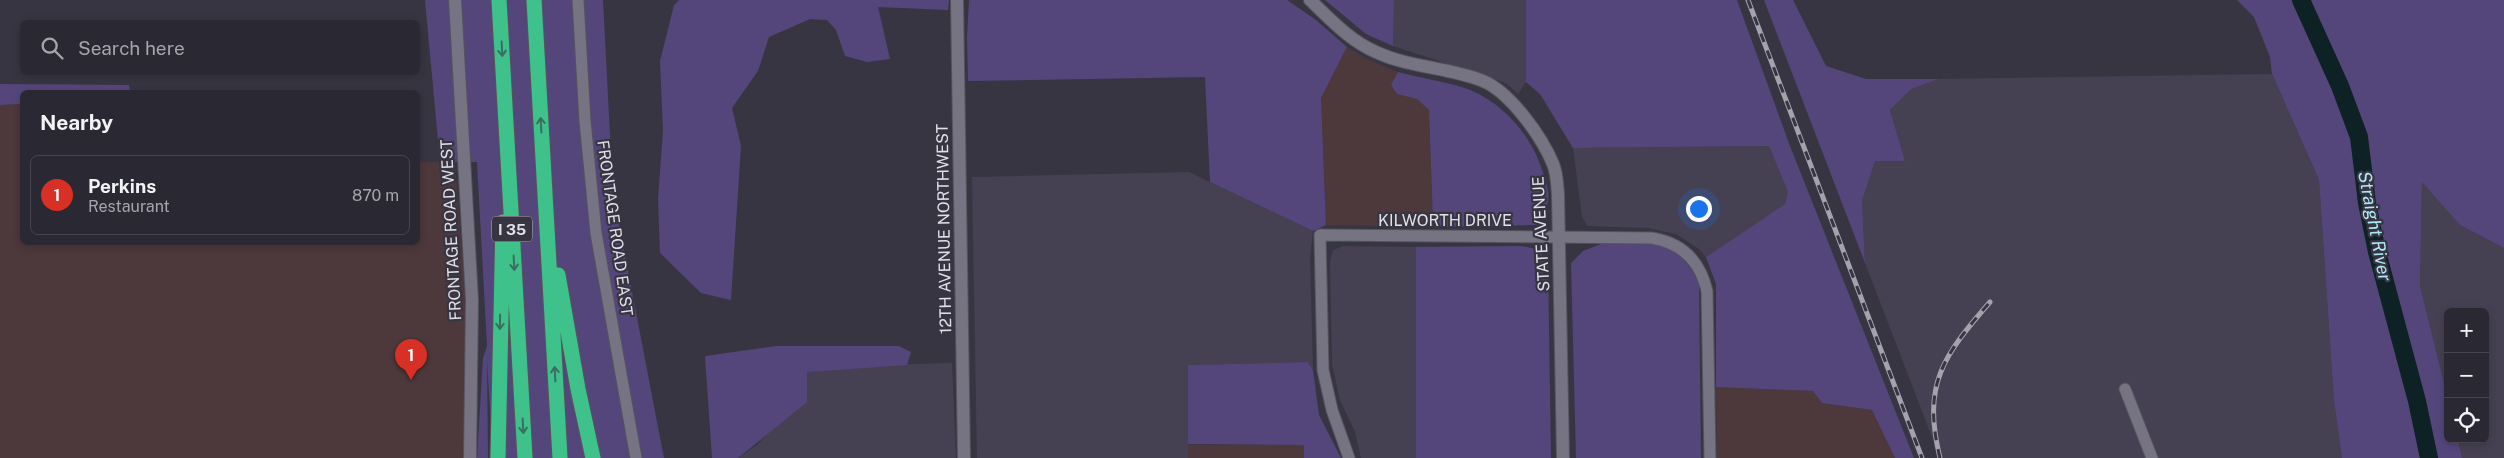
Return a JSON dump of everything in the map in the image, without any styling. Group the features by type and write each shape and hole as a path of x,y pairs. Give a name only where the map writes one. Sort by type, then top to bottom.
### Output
{"highway":[{"name":"I 35","path":"499,0 525,458"},
{"name":"I 35","path":"534,0 560,458"},
{"path":"498,458 506,134"},
{"path":"542,148 561,299 594,458"}],"street":[{"name":"FRONTAGE ROAD WEST","path":"455,0 472,300 470,458"},
{"name":"FRONTAGE ROAD EAST","path":"578,0 584,121 596,233 636,458"},
{"name":"12TH AVENUE NORTHWEST","path":"957,0 964,458"},
{"name":"STATE AVENUE","path":"1310,0 1347,34 1374,52 1396,61 1484,81 1507,98 1528,122 1554,166 1558,194 1564,458"},
{"name":"KILWORTH DRIVE","path":"1350,458 1332,410 1324,377 1320,235 1652,238 1674,244 1686,252 1699,267 1707,291 1710,458"},
{"path":"2125,389 2152,458"}],"shaded area":[{"path":"425,0 603,0 613,193 664,458 493,458 487,361 488,458 477,458 483,358 487,346 477,162 440,162"},
{"path":"679,0 949,0 948,10 878,7 890,59 867,62 845,56 836,30 827,20 810,19 769,37 758,71 732,108 741,146 731,300 701,293 660,253 658,199 663,131 660,61 674,5"},
{"path":"969,0 1287,0 1316,20 1347,47 1321,98 1326,225 1313,231 1210,182 1205,77 968,81 967,38"},
{"path":"1325,0 1394,0 1393,46 1366,34"},
{"path":"1394,0 1526,0 1526,82 1518,94 1506,83 1393,46"},
{"path":"1526,0 1737,0 1790,146 1914,458 1895,458 1872,410 1822,403 1813,391 1716,387 1716,284 1706,257 1785,204 1788,192 1769,146 1573,148 1540,94 1526,82"},
{"path":"1764,0 1793,0 1826,66 1866,79 1939,79 1911,89 1890,110 1905,161 1875,161 1862,201 1865,263"},
{"path":"2237,0 2504,0 2504,248 2460,225 2422,182 2420,286 2444,383 2444,443 2459,443 2462,458 2342,458 2334,401 2319,180 2272,74 2270,57 2254,17"},
{"path":"1347,47 1369,60 1398,72 1391,85 1397,94 1417,99 1429,110 1433,223 1442,227 1326,225 1321,98"},
{"path":"1398,72 1465,88 1489,100 1511,118 1535,152 1548,189 1548,201 1538,225 1442,227 1433,223 1429,110 1417,99 1397,94 1391,85"},
{"path":"2272,74 2319,180 2334,401 2342,458 1940,458 1865,263 1862,201 1875,161 1905,161 1890,110 1911,89 1939,79"},
{"path":"0,84 129,85 130,90 20,90 20,104 0,105"},
{"path":"20,104 20,245 420,245 420,162 455,162 468,333 463,458 0,458 0,105"},
{"path":"1769,146 1788,192 1785,204 1706,257 1699,249 1676,234 1648,228 1587,226 1582,216 1573,148"},
{"path":"1189,172 1313,231 1310,258 1313,371 1308,362 1188,365 1188,458 977,458 972,177"},
{"path":"2422,181 2460,225 2504,248 2504,458 2462,458 2459,443 2489,443 2489,308 2444,308 2444,383 2420,286"},
{"path":"1606,242 1662,246 1682,258 1691,269 1699,284 1701,458 1576,458 1571,263 1583,251"},
{"path":"1344,246 1416,247 1416,458 1361,458 1355,432 1340,400 1332,364 1330,261 1333,250"},
{"path":"1521,246 1538,249 1548,264 1551,458 1416,458 1416,247"},
{"path":"776,346 899,346 911,352 907,365 807,372 807,402 738,458 712,458 705,356"},
{"path":"1308,362 1313,371 1319,415 1341,458 1304,458 1304,445 1188,444 1188,365"},
{"path":"952,363 956,458 738,458 757,445 773,428 807,372 877,365"},
{"path":"1716,387 1813,391 1822,403 1873,410 1895,458 1717,458"},
{"path":"1188,445 1304,445 1304,458 1188,458"}],"waterway":[{"name":"Straight River","path":"2301,0 2340,86 2359,137 2367,203 2377,252 2417,401 2429,458"}],"railway":[{"path":"1748,0 1922,458"},
{"path":"1940,458 1935,432 1934,410 1936,390 1941,372 1960,339 1990,302"}],"place":[{"name":"Perkins","path":"411,380"}]}
